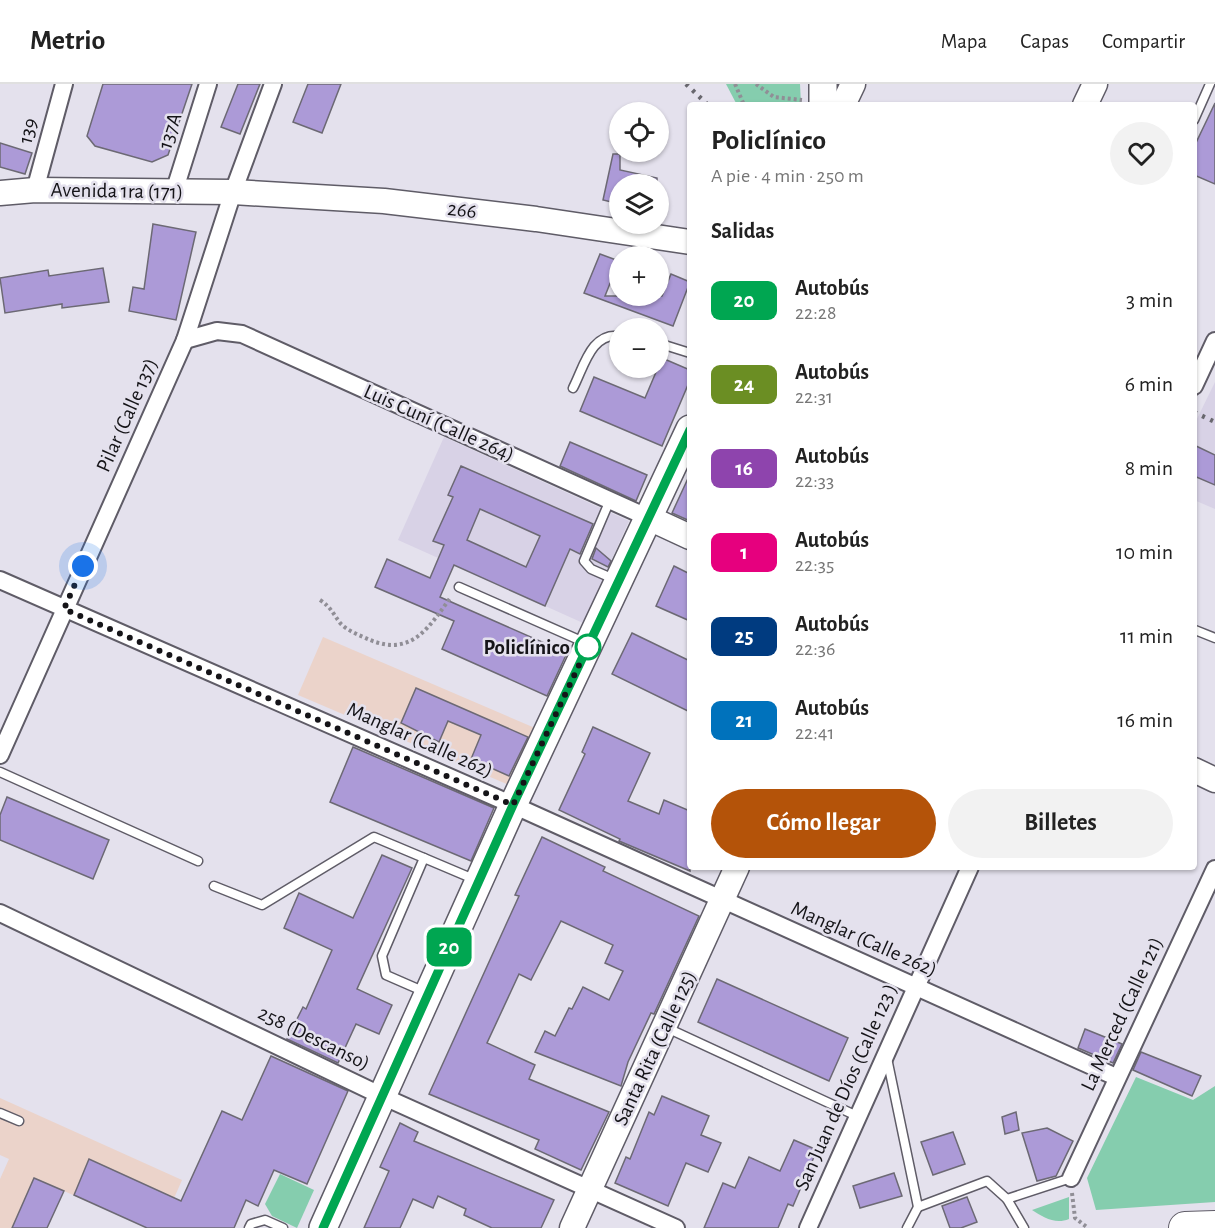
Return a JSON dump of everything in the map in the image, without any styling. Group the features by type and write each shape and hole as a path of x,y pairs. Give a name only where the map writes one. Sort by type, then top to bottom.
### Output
{"highway":[{"path":"1185,1228 1215,1227"}],"main road":[{"path":"323,1228 513,805 687,436"}],"street":[{"name":"139","path":"35,190 64,84"},
{"name":"137A","path":"174,192 208,84"},
{"name":"Pilar (Calle 137)","path":"0,755 185,339 233,192 273,84"},
{"path":"828,98 853,84"},
{"path":"1086,102 1095,84"},
{"name":"Avenida 1ra (171)","path":"0,193 35,190 233,192"},
{"name":"266","path":"233,192 384,201 536,219 687,242"},
{"name":"Luis Cuní (Calle 264)","path":"185,339 217,331 242,334 687,536"},
{"path":"1197,380 1215,341"},
{"name":"Manglar (Calle 262)","path":"0,580 513,805 1116,1077"},
{"path":"1197,771 1215,780"},
{"name":"La Merced (Calle 121)","path":"1071,1179 1116,1077 1215,869"},
{"name":"Santa Rita (Calle 125)","path":"572,1228 736,870"},
{"name":"San Juan de Díos (Calle 123 )","path":"808,1228 969,870"},
{"name":"258 (Descanso)","path":"0,913 382,1096 676,1228"}],"lane":[{"path":"1197,113 1210,84"},
{"path":"573,388 595,342 609,334"},
{"path":"669,346 687,352"},
{"path":"610,500 584,561 591,569 619,582"},
{"path":"459,587 589,644"},
{"path":"1197,631 1215,639"},
{"path":"0,772 198,861"},
{"path":"214,886 262,905 374,837 479,882"},
{"path":"424,858 382,956 386,975 428,993"},
{"path":"664,1027 857,1116"},
{"path":"886,1054 918,1208"},
{"path":"0,1113 19,1122"},
{"path":"1007,1198 1071,1179"},
{"path":"907,1228 918,1208 987,1181 1007,1198 1024,1228"},
{"path":"249,1228 251,1224 265,1220 283,1228"}],"path":[{"path":"735,84 743,102"},
{"path":"756,84 764,92 778,98 790,100 828,98"},
{"path":"320,600 331,606 342,625 364,637 385,646 404,645 426,630 459,587"},
{"path":"1071,1179 1075,1218 1088,1228"}],"shaded area":[{"path":"1215,382 1215,509 1197,501 1197,419"},
{"path":"444,437 629,521 583,623 398,540"},
{"path":"323,637 535,728 509,785 298,695"},
{"path":"0,1098 182,1180 161,1228 147,1228 64,1191 47,1228 0,1228 0,1179 9,1159 0,1155"}],"green space":[{"path":"726,84 800,84 801,102 735,102"},
{"path":"1136,1077 1193,1100 1215,1086 1215,1202 1096,1210 1087,1178"},
{"path":"280,1174 314,1190 297,1228 272,1216 265,1204"},
{"path":"1069,1197 1069,1219 1064,1221 1045,1218 1032,1210"}],"building":[{"path":"103,84 192,84 168,155 152,162 95,146 87,136"},
{"path":"238,84 260,84 240,134 221,127"},
{"path":"308,84 341,84 322,133 293,122"},
{"path":"1215,103 1215,184 1197,176 1197,141"},
{"path":"0,143 32,153 25,174 0,167"},
{"path":"611,162 620,162 620,170 638,174 609,174 609,201 603,200"},
{"path":"153,224 196,232 176,320 129,311 133,287 144,289"},
{"path":"600,254 609,257 609,286 605,296 609,296 609,302 584,293"},
{"path":"103,268 109,302 62,308 62,304 5,313 0,278 48,270 49,276"},
{"path":"671,274 687,281 687,290 673,326 669,325 669,318 651,318 619,306 669,306"},
{"path":"669,361 687,369 687,387 662,446 580,411 594,377 645,398 654,378 669,378"},
{"path":"570,442 647,475 636,501 560,466"},
{"path":"1197,446 1215,455 1215,485 1197,477"},
{"path":"461,466 593,524 580,554 570,549 545,606 454,565 440,597 567,653 547,696 442,649 454,621 375,587 387,559 430,578 444,545 433,541 453,497 448,495","holes":["480,509 540,536 526,567 467,540"]},
{"path":"687,480 687,520 672,513"},
{"path":"596,548 611,561 608,567 592,559"},
{"path":"674,566 687,572 687,620 656,606"},
{"path":"632,633 687,660 687,711 612,674"},
{"path":"416,688 528,737 509,776 471,759 481,735 448,721 439,742 401,723"},
{"path":"593,727 650,753 628,801 659,814 664,800 687,810 687,870 619,841 620,839 559,810 585,754 582,752"},
{"path":"353,747 494,808 471,861 330,802"},
{"path":"7,797 109,840 93,879 0,840 0,815"},
{"path":"542,837 605,867 603,871 699,916 654,1014 651,1013 628,1062 621,1086 535,1052 545,1031 555,1036 583,987 609,1000 623,971 605,963 613,945 561,921 531,980 519,974 487,1043 535,1065 529,1079 609,1112 581,1170 535,1149 539,1140 429,1094 519,896 515,895"},
{"path":"382,855 412,868 357,989 392,1005 379,1034 356,1024 338,1063 287,1039 303,1007 306,1009 332,950 284,928 299,893 353,918"},
{"path":"717,979 848,1038 829,1081 698,1022"},
{"path":"1085,1029 1122,1044 1113,1063 1078,1048"},
{"path":"1141,1052 1201,1076 1192,1096 1133,1070"},
{"path":"271,1056 348,1091 307,1184 274,1170 258,1206 246,1200 234,1228 147,1228 74,1195 89,1159 181,1201 222,1111 242,1120"},
{"path":"662,1096 709,1116 701,1135 721,1143 708,1172 686,1163 668,1206 615,1183 626,1157 630,1159 649,1112 654,1115"},
{"path":"1016,1112 1019,1130 1005,1134 1002,1117"},
{"path":"400,1123 418,1132 414,1141 554,1200 541,1228 492,1228 464,1215 466,1209 438,1196 433,1208 413,1199 400,1228 364,1228 389,1171 380,1167"},
{"path":"1047,1128 1073,1141 1056,1176 1037,1181 1022,1133"},
{"path":"953,1132 965,1164 933,1175 921,1142"},
{"path":"794,1140 817,1150 793,1206 788,1204 778,1228 704,1228 723,1183 735,1188 749,1157 780,1171"},
{"path":"894,1173 902,1196 860,1208 853,1186"},
{"path":"34,1178 64,1191 47,1228 12,1228"},
{"path":"967,1197 977,1222 961,1228 950,1228 942,1206"}],"railway":[{"path":"686,84 705,102"},
{"path":"1197,413 1215,422"}],"bus line":[{"name":"20","path":"323,1228 513,805 687,436"}],"place":[{"name":"Policlínico","path":"588,647"}],"route":[{"path":"83,566 64,609 513,805 589,644 588,647"}]}
